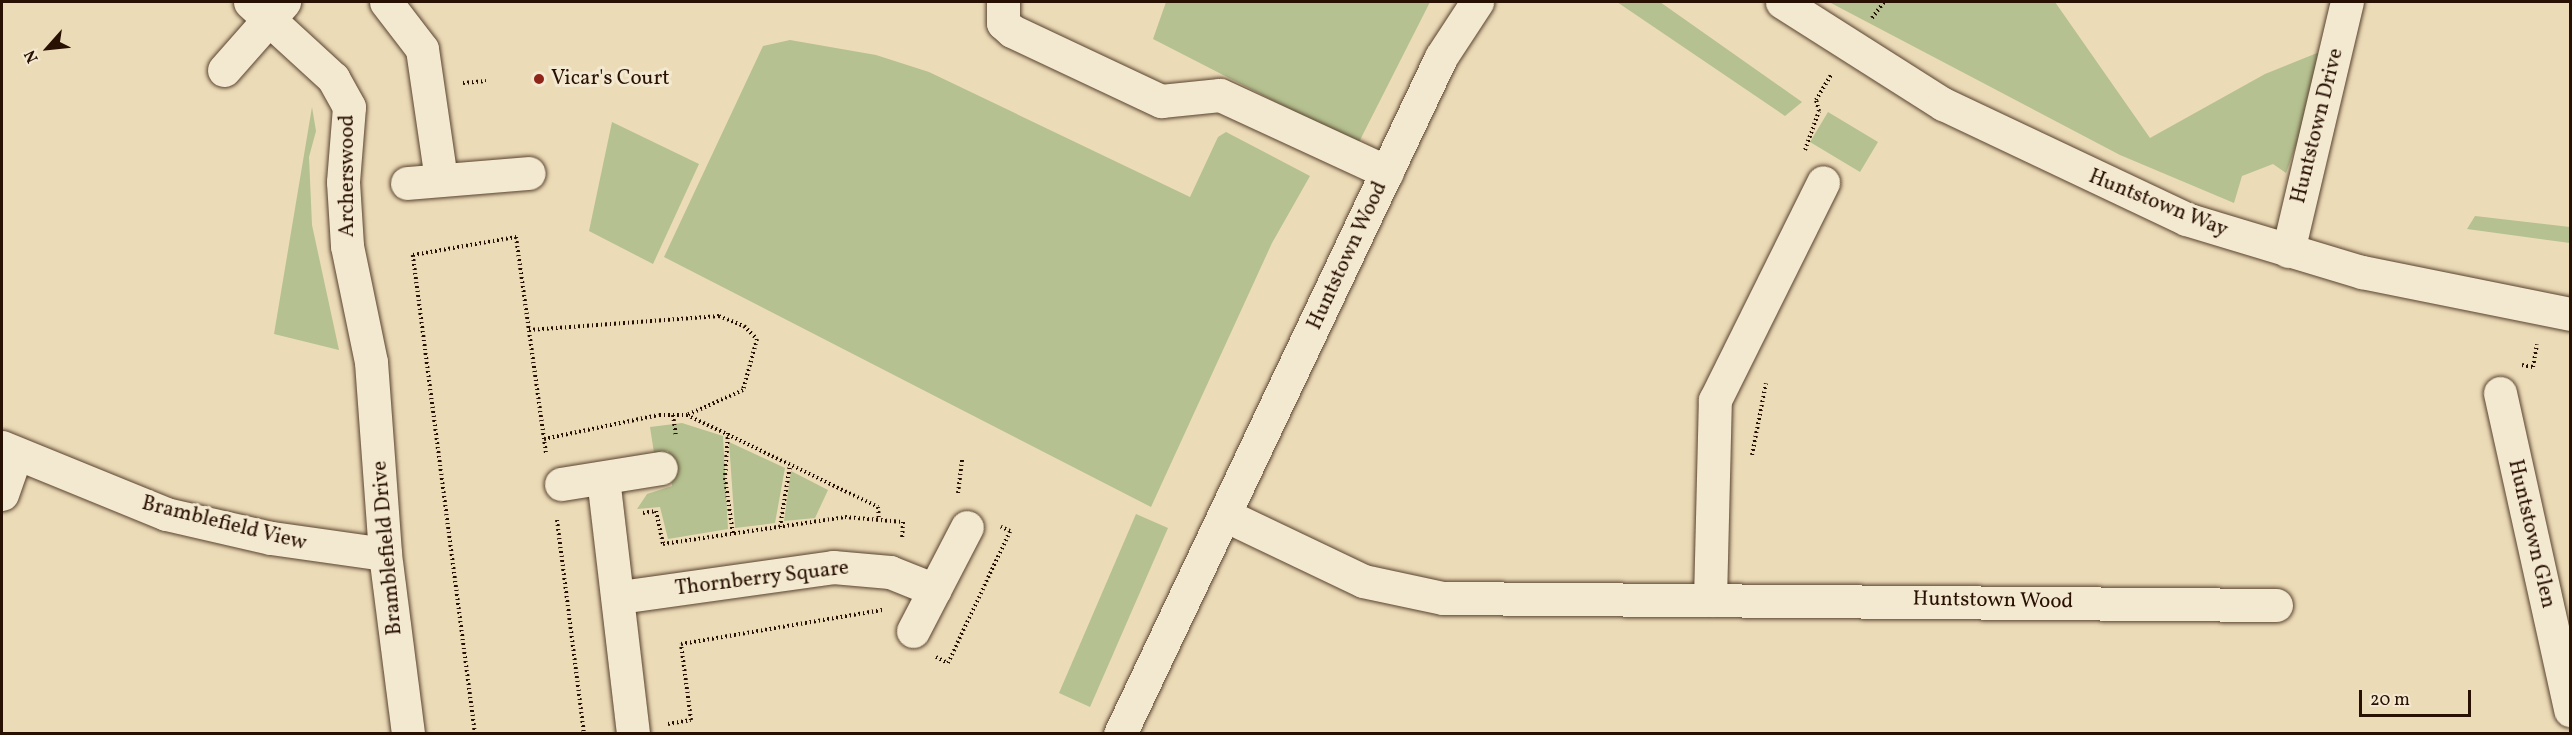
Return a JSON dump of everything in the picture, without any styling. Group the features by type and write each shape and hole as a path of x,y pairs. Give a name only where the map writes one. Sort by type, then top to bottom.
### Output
{"street":[{"path":"386,2 422,49 441,180"},
{"path":"1003,2 1003,24 1012,31 1161,101 1220,95 1387,172"},
{"name":"Huntstown Wood","path":"1120,734 1227,516 1441,57 1477,2"},
{"name":"Huntstown Way","path":"1782,2 1848,47 1943,104 2083,174 2186,219 2289,251 2557,313"},
{"name":"Huntstown Drive","path":"2289,251 2347,2"},
{"name":"Archerswood","path":"224,70 268,8 333,78 349,107 343,182 347,246 371,362"},
{"path":"407,183 529,173"},
{"path":"1710,600 1715,400 1823,182"},
{"name":"Bramblefield Drive","path":"371,362 385,554 408,734"},
{"name":"Huntstown Glen","path":"2500,393 2571,710"},
{"path":"2,494 9,451"},
{"name":"Bramblefield View","path":"9,451 166,513 271,538 385,554"},
{"path":"561,484 603,478 669,456"},
{"path":"603,478 620,597 633,731"},
{"name":"Huntstown Wood","path":"1227,516 1389,590 1463,599 1710,600 1791,597 2276,605"},
{"path":"908,634 935,590 972,517"},
{"name":"Thornberry Square","path":"620,597 834,567 890,572 935,590"}],"path":[{"path":"1802,158 1819,111 1816,100 1848,47"},
{"path":"476,734 413,255 516,237 518,249"},
{"path":"2500,393 2508,362 2533,367 2557,313"},
{"path":"529,330 719,316 744,326 757,339 743,390 687,415"},
{"path":"1750,466 1768,370"},
{"path":"669,456 673,415"},
{"path":"544,439 673,415 687,415 878,507 879,520"},
{"path":"728,433 725,478 732,534"},
{"path":"633,731 691,720 681,644 883,610 908,634 948,663 1010,531 972,517 962,458"},
{"path":"780,527 790,465"},
{"path":"632,514 656,511 663,544 845,517 903,522 901,549"}],"green space":[{"path":"1166,2 1430,2 1358,144 1153,39"},
{"path":"1617,2 1660,2 1802,102 1785,116"},
{"path":"1829,2 2055,2 2150,138 2265,74 2322,51 2312,102 2286,173 2273,164 2242,176 2234,203 2120,155"},
{"path":"790,40 876,55 929,72 1190,197 1218,137 1226,132 1310,176 1272,243 1151,507 664,257 763,46"},
{"path":"312,107 316,131 309,157 312,225 339,350 274,334"},
{"path":"1828,112 1878,142 1860,172 1810,142"},
{"path":"612,122 699,164 653,264 589,231"},
{"path":"2475,216 2570,227 2570,243 2467,229"},
{"path":"682,423 723,436 728,529 668,539 660,507 637,509 647,494 672,486 668,451 654,453 650,427"},
{"path":"729,442 785,468 775,523 735,528"},
{"path":"791,471 828,490 815,518 784,521"},
{"path":"1136,514 1168,528 1090,707 1059,693"}],"place":[{"name":"Vicar's Court","path":"539,79"}]}
